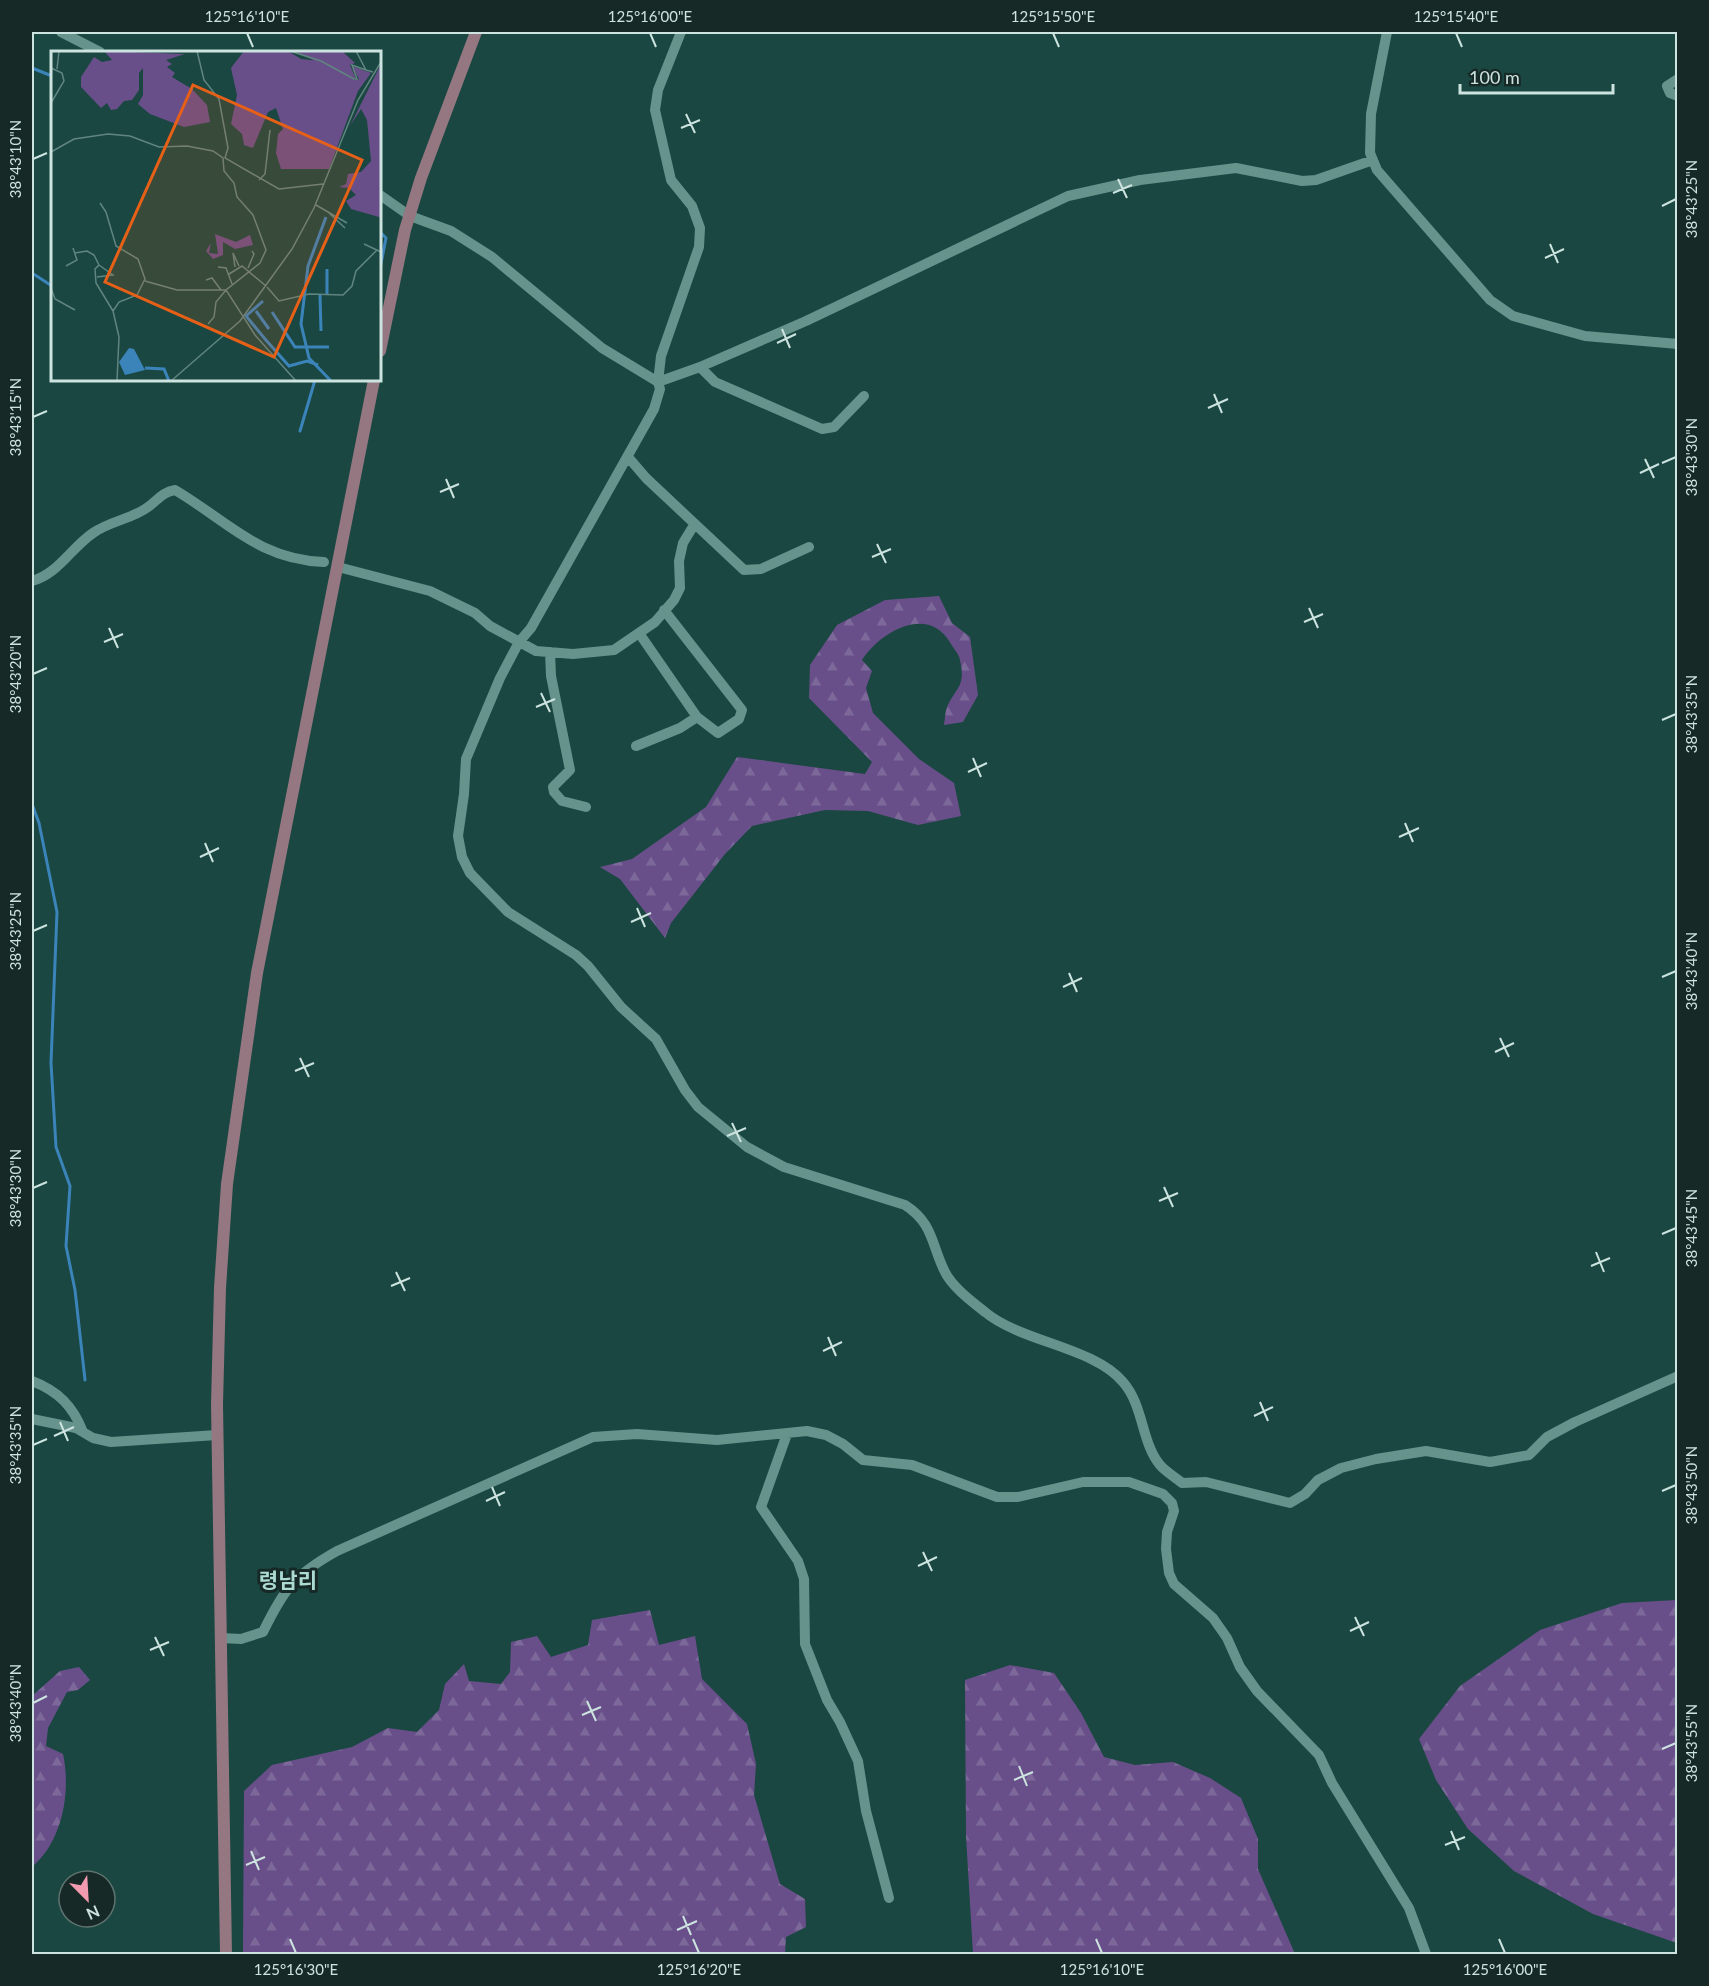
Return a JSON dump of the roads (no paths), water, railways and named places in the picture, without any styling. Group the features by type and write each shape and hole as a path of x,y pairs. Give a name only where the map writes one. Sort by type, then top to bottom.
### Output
{"main road":[{"path":"381,346 410,216 476,32"},
{"path":"226,1954 218,1435 220,1288 227,1185 237,1101 257,973 374,381"}],"street":[{"path":"61,32 98,51"},
{"path":"681,32 658,90 655,110 671,180 692,206 700,228 699,247 661,356 658,382 660,389 654,409 531,628 519,642 466,759 458,836 462,857 470,873 508,912 576,955 588,966 621,1007 656,1039 685,1090 712,1120 747,1148 784,1167 905,1205 916,1212 937,1248 944,1270 955,1285 987,1314 1093,1361 1122,1380 1138,1410 1148,1442 1161,1466 1182,1483 1206,1482 1290,1503 1305,1494 1318,1480 1341,1468 1376,1459 1426,1451 1490,1462 1529,1455 1547,1437 1677,1377"},
{"path":"1387,32 1371,114 1370,153 1377,170 1490,300 1513,316 1585,336 1677,345"},
{"path":"1677,79 1667,86 1670,93 1677,96"},
{"path":"381,196 410,216 452,231 492,257 602,348 658,382 700,368 892,282 1068,196 1140,180 1236,168 1302,181 1316,180 1373,160"},
{"path":"700,368 715,382 822,429 834,427 864,396"},
{"path":"628,457 694,525 744,570 761,569 809,547"},
{"path":"32,581 46,576 82,540 96,531 148,507 166,491 175,490 261,547 304,561 324,562"},
{"path":"338,567 430,591 475,613 490,626 536,651 573,654 614,650 639,633 664,610 680,588 683,543 694,525"},
{"path":"639,633 697,717 718,733 739,719 742,710 664,610"},
{"path":"550,652 551,676 570,770 553,788 562,801 586,807"},
{"path":"636,746 680,728 697,717"},
{"path":"32,1381 62,1397 75,1413 82,1432"},
{"path":"32,1419 55,1423 111,1442 218,1435"},
{"path":"221,1638 241,1639 263,1632 288,1588 305,1569 336,1551 593,1437 637,1434 717,1440 807,1431 826,1435 843,1444 863,1460 912,1465 997,1497 1018,1497 1083,1482 1129,1482 1163,1494 1172,1503 1174,1510 1167,1532 1166,1549 1169,1573 1174,1584 1213,1618 1227,1638 1240,1667 1257,1691 1319,1755 1332,1783 1409,1908 1425,1954"},
{"path":"787,1434 761,1507 798,1561 804,1579 805,1644 826,1700 840,1722 858,1761 866,1810 888,1898"}],"waterway":[{"path":"32,68 51,76"},
{"path":"381,233 386,238 381,264"},
{"path":"32,273 51,285"},
{"path":"300,431 315,381"},
{"path":"32,804 39,823 57,912 51,1063 56,1147 70,1186 66,1246 75,1290 85,1380"}],"district":[{"name":"령남리","path":"288,1581"}]}
